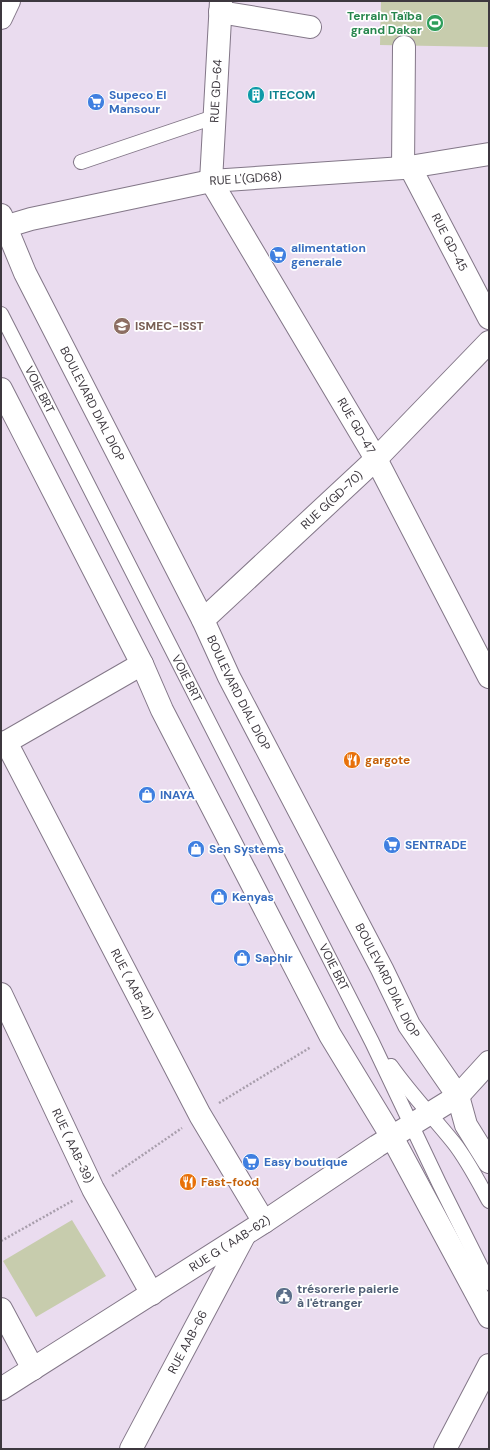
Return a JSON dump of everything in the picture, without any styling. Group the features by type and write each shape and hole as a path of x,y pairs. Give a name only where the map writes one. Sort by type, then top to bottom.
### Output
{"street":[{"path":"1,18 10,1"},
{"path":"220,6 310,27"},
{"name":"RUE GD-64","path":"211,181 220,6"},
{"path":"404,47 407,168"},
{"name":"RUE L'(GD68)","path":"2,223 31,219 211,181 407,168 489,154"},
{"name":"RUE GD-45","path":"407,168 489,318"},
{"name":"RUE GD-47","path":"211,181 376,459 489,677"},
{"name":"BOULEVARD DIAL DIOP","path":"2,223 25,273 203,620 229,677 382,969 409,1025 458,1096 466,1125 489,1162"},
{"name":"RUE G(GD-70)","path":"203,620 376,459 489,342"},
{"path":"1,389 142,664 162,710 330,1035 392,1137 489,1317"},
{"path":"4,744 142,664"},
{"name":"RUE ( AAB-41)","path":"4,744 200,1115 264,1222"},
{"name":"RUE ( AAB-39)","path":"1,994 93,1189 152,1294"},
{"name":"RUE G ( AAB-62)","path":"1,1389 152,1294 392,1137 458,1096 489,1062"},
{"name":"RUE AAB-66","path":"130,1449 244,1234"},
{"path":"1,1309 33,1369"},
{"path":"445,1449 489,1365"}],"lane":[{"path":"81,162 214,117"},
{"name":"VOIE BRT","path":"1,314 372,1042 420,1119 454,1143 473,1170 489,1201"},
{"name":"VOIE BRT","path":"372,1042 405,1086 489,1283"}],"path":[{"path":"1,1241 93,1189"}],"green space":[{"name":"Terrain Taïba grand Dakar","path":"381,1 489,1 489,47 380,45"},
{"path":"72,1220 106,1276 36,1317 3,1261"}],"place":[{"name":"Terrain Taïba grand Dakar","path":"435,23"},
{"name":"ITECOM","path":"256,95"},
{"name":"Supeco El Mansour","path":"96,102"},
{"name":"alimentation generale","path":"278,255"},
{"name":"ISMEC-ISST","path":"122,326"},
{"name":"gargote","path":"352,760"},
{"name":"INAYA","path":"147,795"},
{"name":"SENTRADE","path":"392,845"},
{"name":"Sen Systems","path":"196,849"},
{"name":"Kenyas","path":"219,897"},
{"name":"Saphir","path":"242,958"},
{"name":"Easy boutique","path":"251,1162"},
{"name":"Fast-food","path":"188,1182"},
{"name":"trésorerie paierie à l'étranger","path":"284,1296"}]}
